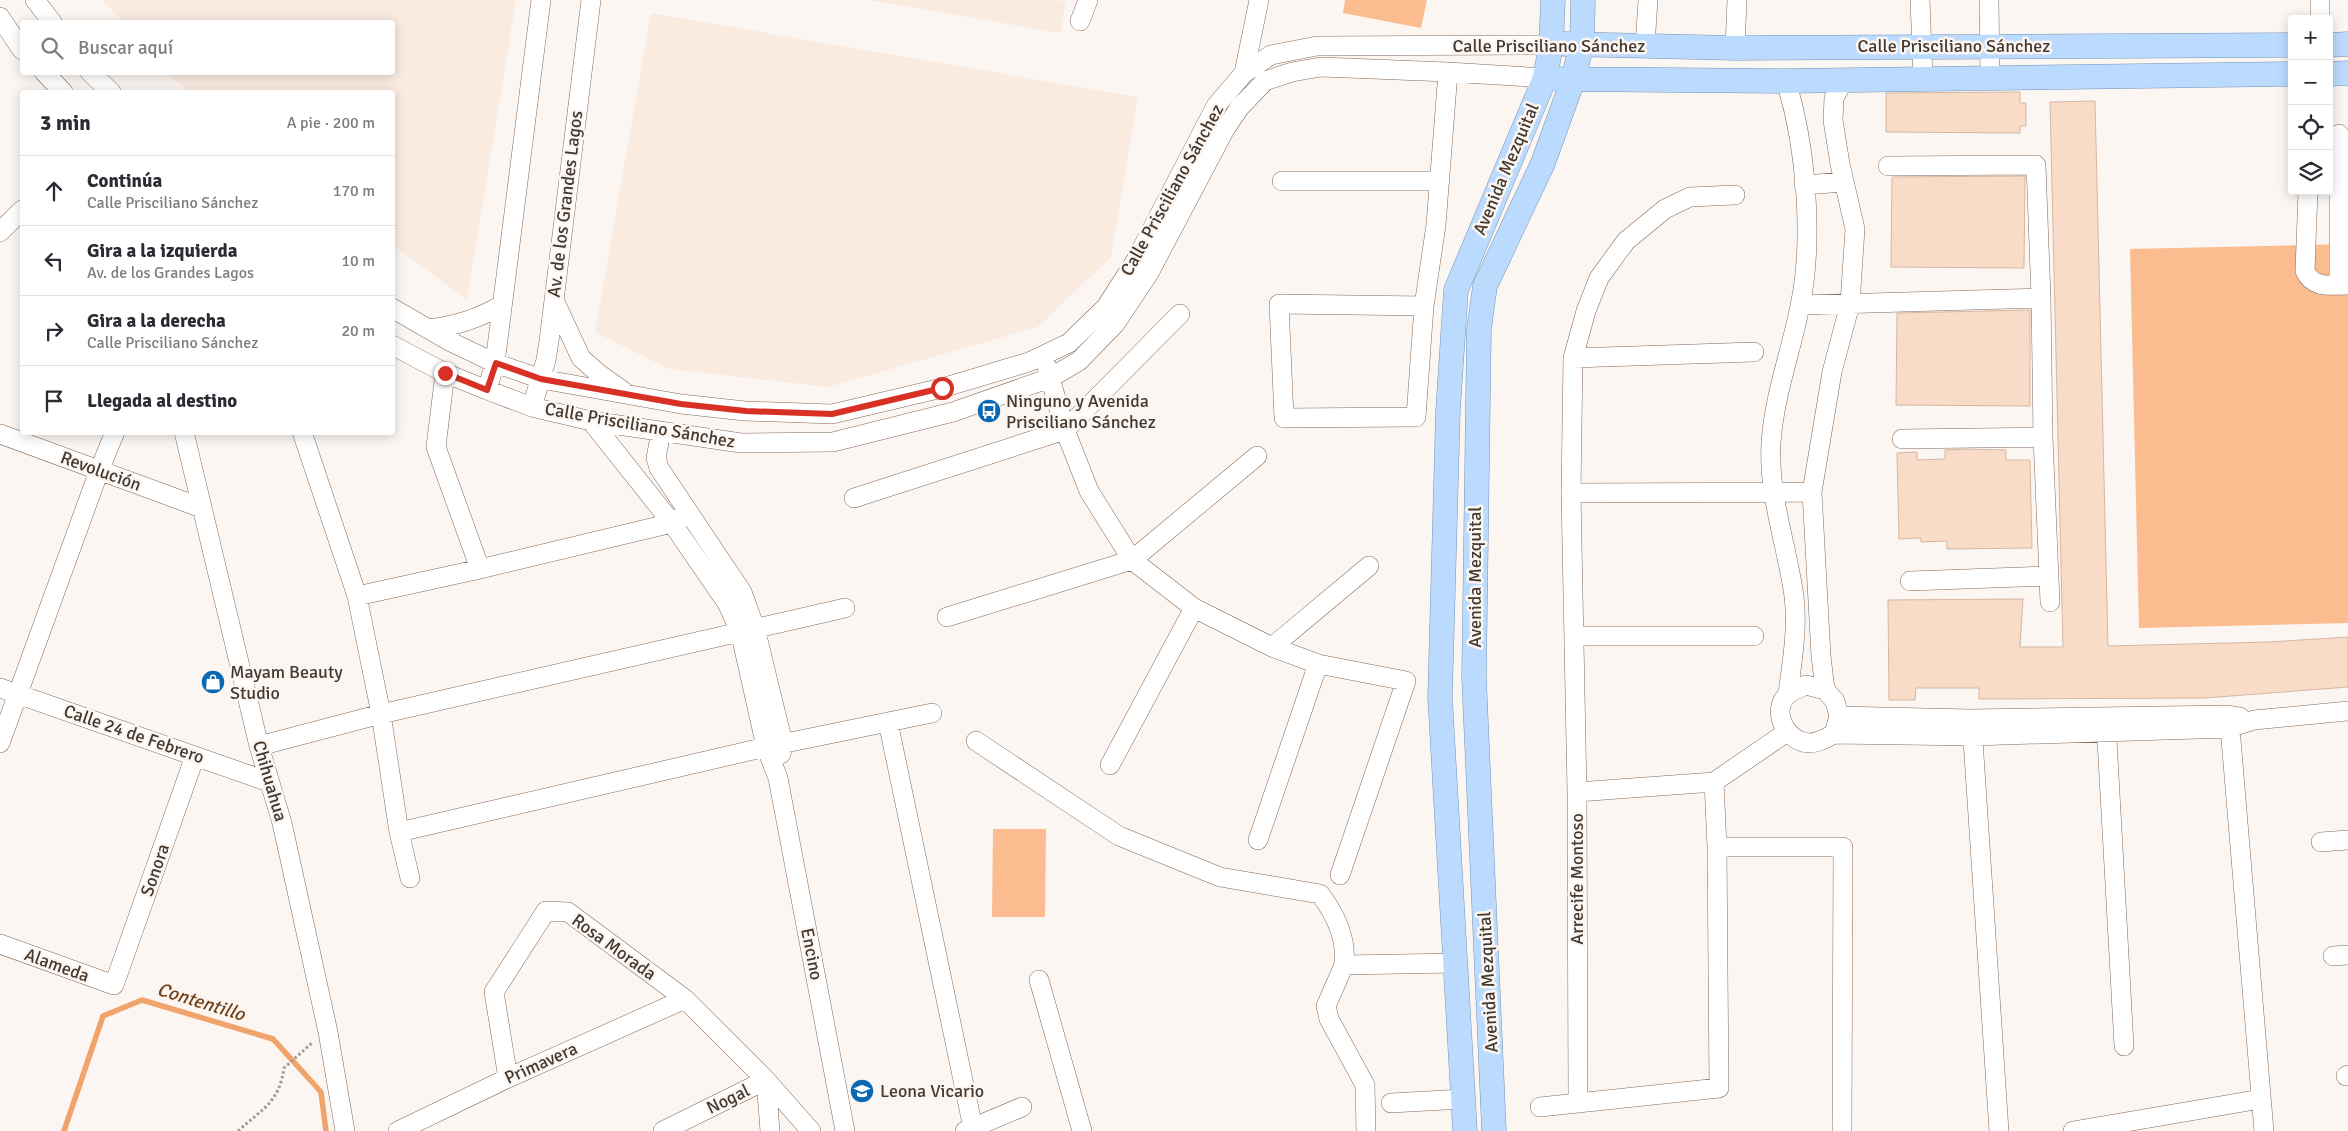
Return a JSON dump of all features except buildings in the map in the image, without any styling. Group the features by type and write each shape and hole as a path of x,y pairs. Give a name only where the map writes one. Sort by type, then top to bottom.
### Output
{"main road":[{"name":"Avenida Mezquital","path":"1465,1131 1440,697 1447,420 1456,290 1545,78 1551,45 1553,0"},
{"name":"Avenida Mezquital","path":"1494,1131 1474,677 1479,329 1485,286 1543,163 1573,80 1582,43 1583,0"},
{"name":"Calle Prisciliano Sánchez","path":"1551,45 1582,43 1735,48 1923,45 2288,45"},
{"path":"2333,45 2348,44"},
{"path":"2333,74 2348,73"},
{"name":"Calle Prisciliano Sánchez","path":"1545,78 1573,80 1786,81 2288,74"}],"street":[{"path":"36,0 51,20"},
{"path":"487,390 496,363 541,0"},
{"name":"Av. de los Grandes Lagos","path":"532,407 541,379 549,341 591,0"},
{"path":"1080,20 1088,0"},
{"path":"1244,73 1259,0"},
{"path":"1645,46 1648,0"},
{"path":"1735,48 1737,0"},
{"path":"1920,0 1923,78"},
{"path":"1989,0 1990,78"},
{"path":"2320,0 2320,15"},
{"path":"0,17 20,47"},
{"name":"Calle Prisciliano Sánchez","path":"395,310 428,329 496,363 541,379 630,395 746,411 832,414 942,388 1045,356 1069,342 1106,307 1136,260 1216,106 1244,73 1271,54 1317,46 1551,45"},
{"name":"Calle Prisciliano Sánchez","path":"395,347 445,373 487,390 532,407 591,421 741,443 833,442 953,412 1050,378 1079,361 1115,324 1149,273 1225,130 1240,107 1266,81 1292,72 1320,67 1545,78"},
{"path":"1424,306 1279,304 1284,418 1416,418 1424,306 1436,225 1448,72"},
{"path":"47,75 61,90"},
{"path":"93,75 109,90"},
{"path":"1825,690 1818,616 1812,492 1832,372 1850,304 1855,229 1833,120 1834,98 1844,80"},
{"path":"1786,81 1797,115 1808,239 1801,305 1778,389 1771,444 1772,491 1794,597 1796,636 1788,694 1782,706 1781,720 1787,732 1796,740 1809,743 1821,741 1834,734 2254,720 2348,711"},
{"path":"2308,195 2305,271 2311,282 2319,285 2344,285 2339,134"},
{"path":"1888,166 2036,165 2041,298 2043,437 2050,602"},
{"path":"1282,181 1440,181"},
{"path":"1804,185 1844,182"},
{"path":"1577,792 1571,493 1573,358 1586,311 1599,278 1626,241 1665,209 1690,197 1736,195"},
{"path":"0,232 20,212"},
{"path":"1801,305 2041,298"},
{"path":"553,299 581,358 599,374 630,395"},
{"path":"428,329 458,326 502,305"},
{"path":"854,498 1065,430 1180,314"},
{"path":"1573,358 1754,352"},
{"path":"1045,356 1065,430 1089,491 1132,560 1194,608 1272,647 1318,664 1406,681 1340,875"},
{"path":"445,373 436,447 480,569"},
{"path":"591,421 672,523 748,630"},
{"path":"662,432 656,458 659,468 742,592 748,630 775,745"},
{"name":"Revolución","path":"0,434 202,508"},
{"path":"0,743 8,690 114,435"},
{"name":"Chihuahua","path":"185,435 259,746 282,823 328,1032 346,1131"},
{"path":"303,435 357,596 381,714 399,832 410,878"},
{"path":"1902,439 2043,437"},
{"path":"947,617 1132,560 1257,456"},
{"path":"1571,493 1812,492"},
{"path":"357,596 672,523 690,513"},
{"path":"1272,647 1369,566"},
{"path":"1910,581 2048,576"},
{"path":"259,746 381,714 845,608"},
{"path":"1110,765 1194,608"},
{"path":"1574,636 1754,636"},
{"path":"1258,840 1318,664"},
{"path":"1788,694 1806,685 1825,690 1836,701 1839,716 1834,734"},
{"name":"Calle 24 de Febrero","path":"8,690 269,782"},
{"path":"399,832 775,745 932,713"},
{"path":"1839,716 1972,728"},
{"path":"2229,721 2264,1131"},
{"path":"888,722 969,1129 1022,1107"},
{"path":"2106,725 2124,1046"},
{"path":"1972,728 1999,1131"},
{"path":"1540,1107 1719,1088 1717,847 1714,782 1787,732"},
{"path":"976,741 1119,836 1220,877 1320,894 1333,910 1346,947 1344,965 1326,1006 1329,1019 1365,1085 1366,1131"},
{"name":"Encino","path":"775,745 778,778 845,1131"},
{"name":"Sonora","path":"114,985 195,756"},
{"name":"Arrecife Montoso","path":"1578,1102 1577,792 1714,782"},
{"path":"2321,842 2348,840"},
{"path":"1717,847 1843,847 1842,1131"},
{"name":"Rosa Morada","path":"508,1078 494,992 546,910 568,912 684,999 766,1080 811,1131"},
{"name":"Alameda","path":"0,944 114,985"},
{"path":"1344,965 1456,963"},
{"path":"1039,980 1082,1131"},
{"name":"Primavera","path":"398,1131 508,1078 684,999"},
{"path":"766,1080 770,1131"},
{"name":"Nogal","path":"663,1131 766,1080"},
{"path":"1391,1103 1463,1099"},
{"path":"2073,1131 2260,1100"}],"path":[{"path":"238,1131 275,1099 282,1081 284,1068 308,1046 328,1032"}],"shaded area":[{"path":"103,0 516,0 467,300 395,246 395,90 187,90 169,75 395,75 395,20 121,20"},
{"path":"868,0 1056,0 1066,2 1060,33"},
{"path":"1345,0 1427,0 1421,28 1343,13"},
{"path":"651,13 1138,97 1111,257 1038,327 828,387 669,369 595,332"},
{"path":"2348,244 2348,623 2139,628 2130,249"},
{"path":"993,829 1046,829 1045,917 992,917"}],"waterway":[{"name":"Contentillo","path":"64,1131 103,1016 142,1000 273,1039 321,1092 326,1131"}],"place":[{"name":"Ninguno y Avenida Prisciliano Sánchez","path":"989,411"},
{"name":"Mayam Beauty Studio","path":"213,682"},
{"name":"Leona Vicario","path":"862,1091"}],"route":[{"path":"445,373 487,390 496,363 541,379 681,404 746,411 832,414 942,388"}]}
